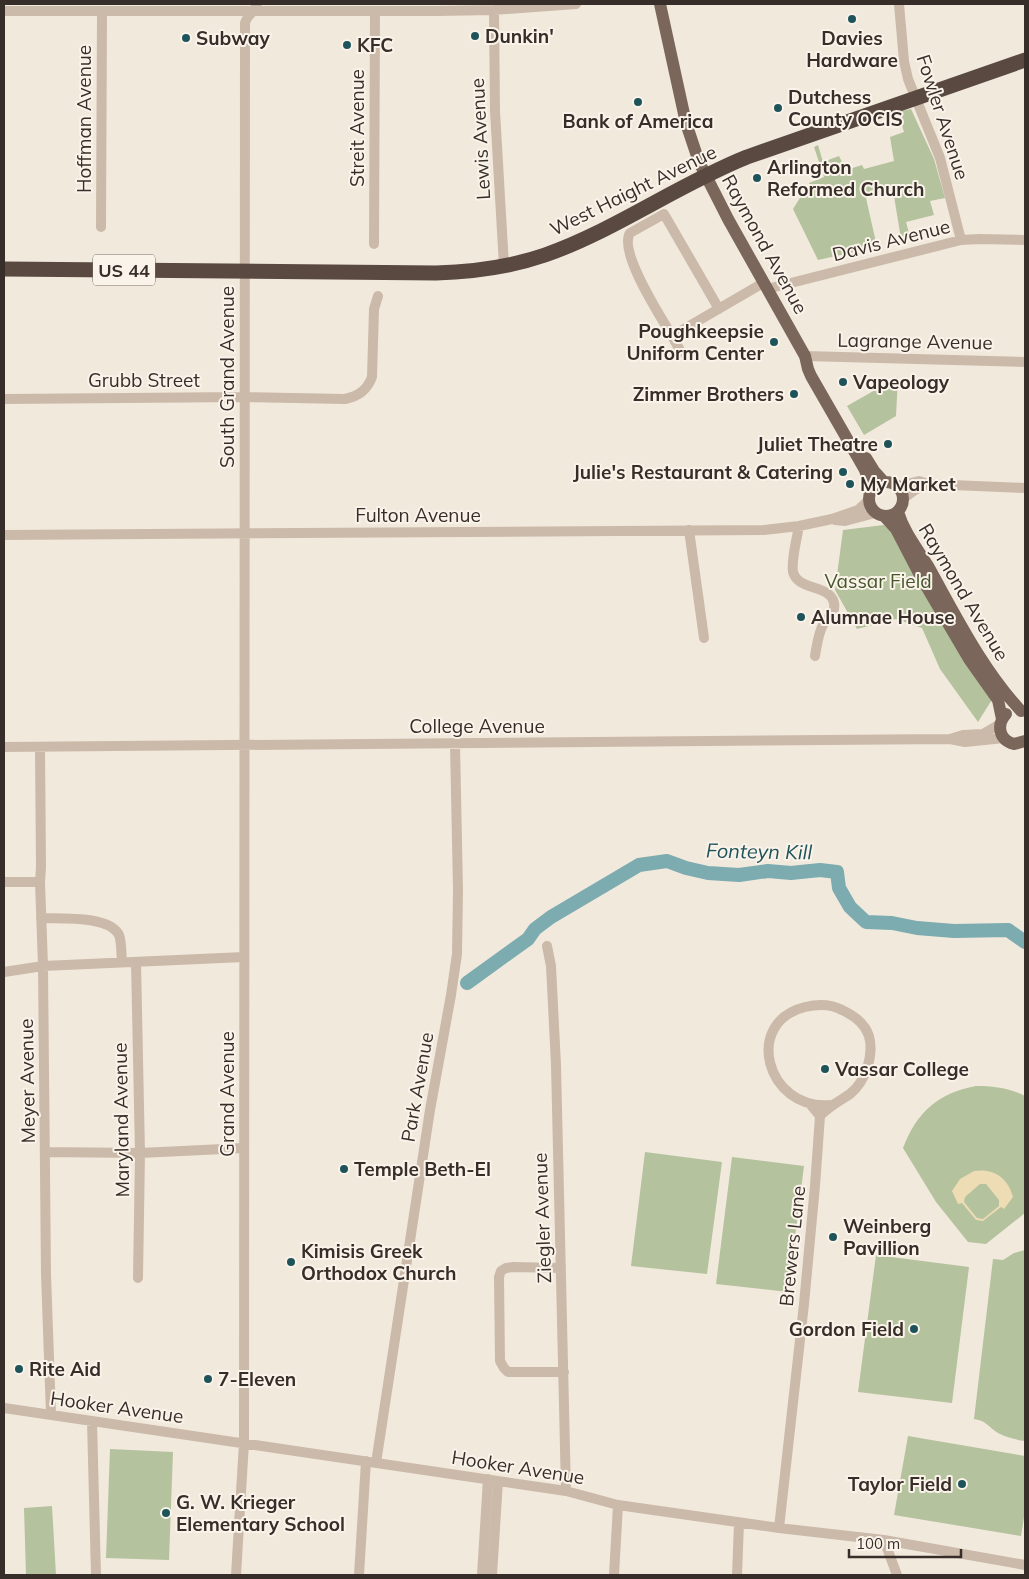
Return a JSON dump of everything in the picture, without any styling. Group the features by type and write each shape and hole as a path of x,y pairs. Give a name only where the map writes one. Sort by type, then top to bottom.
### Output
{"highway":[{"name":"West Haight Avenue","path":"244,271 436,273 504,266 544,256 575,243 705,176 747,157 1025,60"},
{"name":"US 44","path":"4,269 244,271"}],"main road":[{"name":"Raymond Avenue","path":"660,4 688,129 696,156 705,176 805,356 814,366 874,471 884,482"},
{"name":"Raymond Avenue","path":"805,356 812,377 865,470 870,495"},
{"path":"884,482 894,483 898,486 904,498 898,512 892,516 880,515 871,507 870,495 874,486 884,482"},
{"name":"Raymond Avenue","path":"898,512 902,525 917,547 990,675 1023,712"},
{"name":"Raymond Avenue","path":"880,515 896,529 968,659 998,700 1001,721 1000,729 1004,738"},
{"path":"1001,721 1010,712 1023,712"},
{"path":"1004,738 1010,743 1023,745"}],"street":[{"path":"4,11 98,9 223,11 255,8 375,11 494,10 528,6 576,4"},
{"name":"Fowler Avenue","path":"899,4 904,61 908,79 940,158 962,240"},
{"name":"South Grand Avenue","path":"244,746 245,23 246,18 255,8"},
{"name":"Hoffman Avenue","path":"98,9 101,227"},
{"name":"Lewis Avenue","path":"494,10 494,102 504,266"},
{"name":"Streit Avenue","path":"374,244 375,11"},
{"path":"681,352 630,260 627,240 630,233 664,214 720,309"},
{"name":"Davis Avenue","path":"672,336 765,286 962,240 1025,240"},
{"name":"Grubb Street","path":"4,399 244,397 346,399 354,397 369,386 372,377 374,309 378,296"},
{"name":"Lagrange Avenue","path":"805,356 1025,362"},
{"path":"898,486 919,482 1025,488"},
{"path":"904,498 928,484"},
{"name":"Fulton Avenue","path":"4,535 764,530 799,526 832,519 858,510 870,495"},
{"name":"Fulton Avenue","path":"832,519 845,521 880,515"},
{"path":"799,526 793,563 794,575 800,582 828,594 834,601 834,611 823,624 815,656"},
{"path":"689,530 704,638"},
{"name":"College Avenue","path":"950,739 963,735 983,734 1001,721"},
{"name":"College Avenue","path":"4,748 950,739 964,742 1004,738"},
{"name":"Park Avenue","path":"359,1575 371,1462 457,954 456,744"},
{"name":"Grand Avenue","path":"244,746 244,1443"},
{"name":"Meyer Avenue","path":"40,747 40,882 43,966 46,1274 51,1415"},
{"path":"4,882 40,882"},
{"path":"41,918 98,921 109,925 119,935 122,962"},
{"name":"Ziegler Avenue","path":"546,946 551,966 556,1065 566,1491"},
{"path":"4,972 43,966 244,957"},
{"name":"Maryland Avenue","path":"136,962 140,1153 138,1278"},
{"path":"811,1105 820,1116 830,1105 852,1092 867,1068 871,1047 867,1031 859,1020 840,1008 820,1005 798,1009 782,1018 775,1026 770,1037 769,1046 772,1065 778,1083 796,1099 811,1105 830,1105"},
{"name":"Brewers Lane","path":"779,1528 816,1186 820,1116"},
{"path":"45,1152 140,1153 244,1148"},
{"path":"561,1268 513,1267 501,1271 499,1277 500,1361 508,1372 564,1372"},
{"name":"Hooker Avenue","path":"4,1408 566,1491 618,1504 739,1523 884,1540 1025,1565"},
{"path":"92,1421 96,1575"},
{"path":"236,1575 244,1443"},
{"path":"482,1575 493,1480"},
{"path":"492,1575 493,1480"},
{"path":"614,1575 618,1504"},
{"path":"737,1575 739,1523"},
{"path":"884,1540 897,1575"}],"green space":[{"path":"911,109 934,159 945,198 930,201 934,215 906,222 910,237 901,239 893,190 866,198 877,247 818,260 793,209 803,193 811,190 809,183 824,177 814,147 818,145 823,162 839,156 846,170 862,165 864,169 894,161 890,137 904,132 898,112"},
{"path":"898,377 896,416 864,435 847,406"},
{"name":"Vassar Field","path":"884,525 900,538 993,698 978,722 940,669 922,628 896,619 857,629 835,590 843,530"},
{"path":"976,1086 1001,1088 1025,1096 1025,1213 986,1244 968,1242 936,1202 903,1148 915,1124 930,1106 951,1094"},
{"path":"645,1152 722,1162 707,1274 631,1266"},
{"path":"732,1157 804,1166 788,1292 716,1284"},
{"path":"1025,1250 1025,1441 1001,1434 984,1422 974,1419 993,1259 1003,1260 1014,1253"},
{"name":"Gordon Field","path":"876,1255 969,1267 952,1403 858,1392"},
{"name":"Taylor Field","path":"908,1436 1025,1456 1025,1511 1021,1536 894,1515"},
{"path":"110,1449 173,1452 169,1560 106,1558"},
{"path":"52,1506 56,1575 26,1575 24,1508"}],"sand":[{"path":"981,1170 994,1173 1008,1184 1013,1197 1004,1209 1001,1207 983,1221 976,1220 962,1203 958,1204 952,1191 960,1179 974,1171","holes":["980,1184 986,1184 999,1200 999,1206 983,1219 977,1218 964,1202 965,1197"]}],"waterway":[{"name":"Fonteyn Kill","path":"467,983 528,939 535,929 551,917 639,865 667,861 708,873 739,875 768,871 791,873 820,870 837,872 839,888 850,907 866,922 892,923 917,928 954,931 1008,930 1025,942"}],"place":[{"name":"Davies Hardware","path":"852,19"},
{"name":"Dunkin'","path":"475,36"},
{"name":"Subway","path":"186,38"},
{"name":"KFC","path":"347,45"},
{"name":"Bank of America","path":"638,102"},
{"name":"Dutchess County OCIS","path":"778,108"},
{"name":"Arlington Reformed Church","path":"757,178"},
{"name":"Poughkeepsie Uniform Center","path":"774,342"},
{"name":"Vapeology","path":"843,382"},
{"name":"Zimmer Brothers","path":"794,394"},
{"name":"Juliet Theatre","path":"888,444"},
{"name":"Julie's Restaurant & Catering","path":"843,472"},
{"name":"My Market","path":"850,484"},
{"name":"Alumnae House","path":"801,617"},
{"name":"Vassar College","path":"825,1069"},
{"name":"Temple Beth-El","path":"344,1169"},
{"name":"Weinberg Pavillion","path":"833,1237"},
{"name":"Kimisis Greek Orthodox Church","path":"291,1262"},
{"name":"Gordon Field","path":"914,1329"},
{"name":"Rite Aid","path":"19,1369"},
{"name":"7-Eleven","path":"208,1379"},
{"name":"Taylor Field","path":"962,1484"},
{"name":"G. W. Krieger Elementary School","path":"166,1513"}]}
